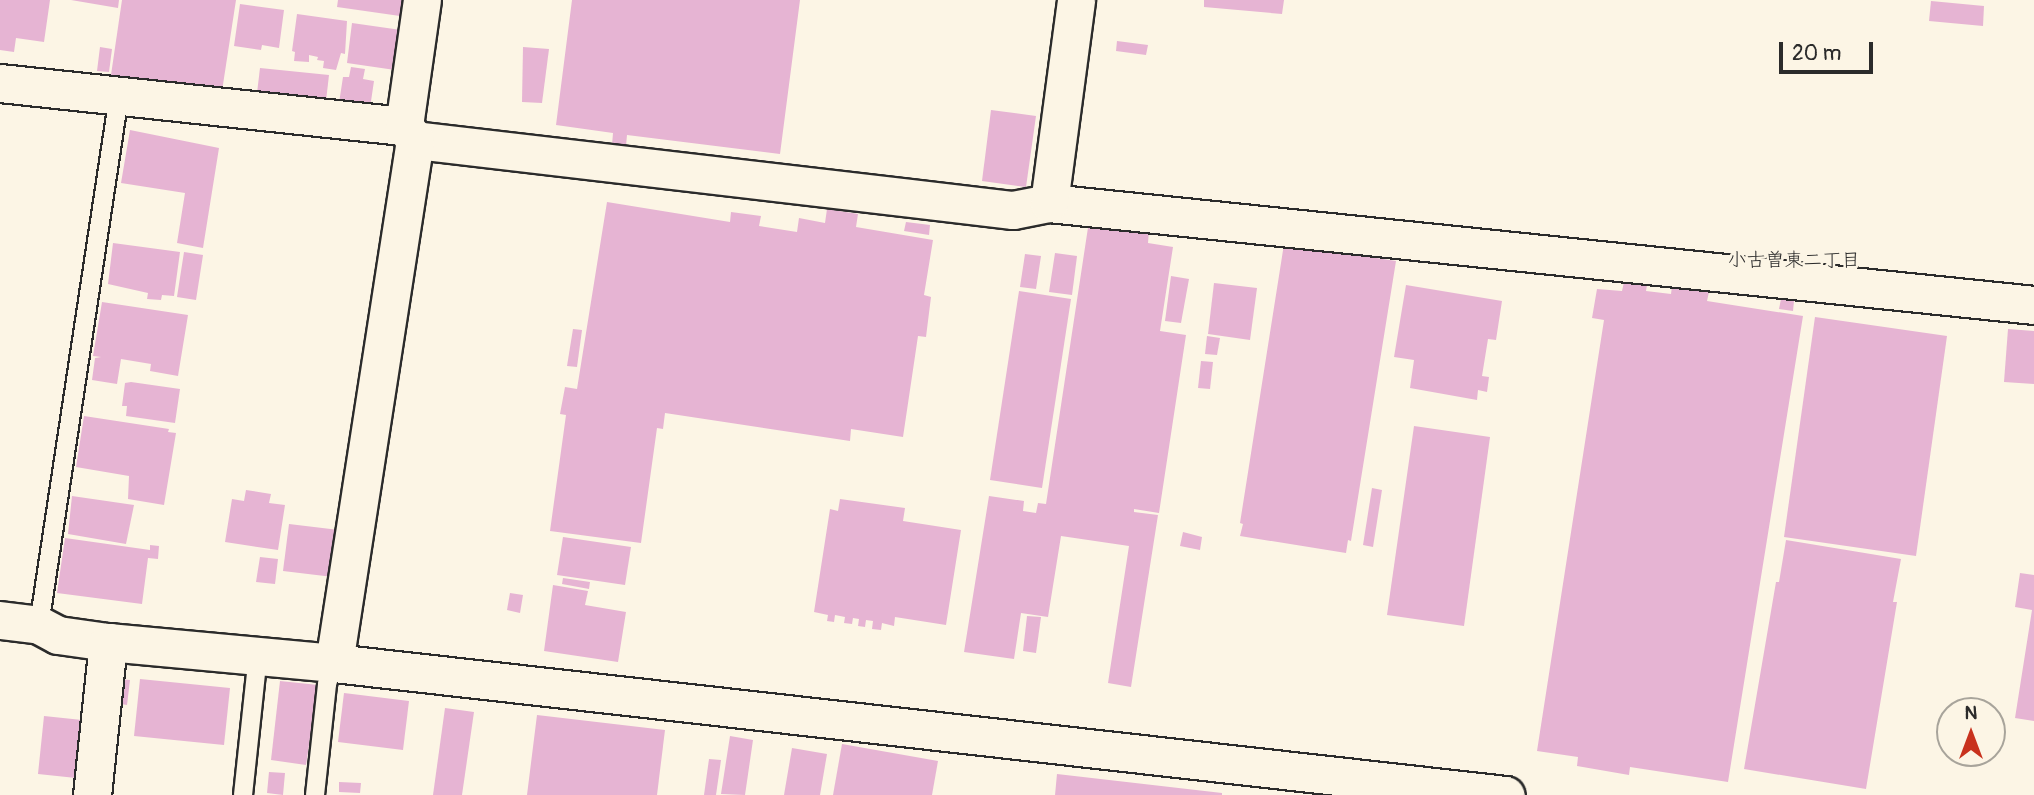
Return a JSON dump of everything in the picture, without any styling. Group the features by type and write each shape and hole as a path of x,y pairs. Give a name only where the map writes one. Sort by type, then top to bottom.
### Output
{"street":[{"path":"334,663 409,133 422,0"},
{"path":"1049,203 1076,0"},
{"path":"0,83 1013,210 1049,203 2034,305"},
{"path":"0,620 39,625 58,635 108,642 334,663 1506,795"},
{"path":"92,795 108,642"}],"lane":[{"path":"39,625 119,96"},
{"path":"243,795 258,655"},
{"path":"315,795 327,684 334,663"}],"building":[{"path":"0,0 50,0 44,42 16,38 14,52 0,50"},
{"path":"71,0 119,0 118,8"},
{"path":"122,0 236,0 222,91 111,75"},
{"path":"338,0 402,0 400,16 337,7"},
{"path":"572,0 800,0 780,154 627,135 626,146 612,145 613,133 556,125"},
{"path":"1204,0 1284,0 1282,14 1204,7"},
{"path":"1931,1 1984,6 1983,26 1929,21"},
{"path":"240,4 284,10 279,48 262,45 261,50 234,46"},
{"path":"297,14 347,21 345,54 341,53 336,70 323,68 324,61 309,55 309,62 294,61 295,52 292,51"},
{"path":"352,23 401,30 395,70 347,63"},
{"path":"1117,41 1148,45 1146,55 1116,51"},
{"path":"100,47 112,49 109,72 97,71"},
{"path":"523,47 549,49 542,103 522,102"},
{"path":"351,67 365,69 363,79 374,81 370,108 339,103 343,77 349,77"},
{"path":"260,68 329,75 326,101 257,93"},
{"path":"991,110 1036,116 1026,187 982,181"},
{"path":"130,130 219,148 203,248 177,243 185,193 121,183"},
{"path":"607,202 730,222 731,212 761,216 759,226 797,232 799,218 825,223 827,209 858,214 856,227 933,240 924,295 931,297 926,337 918,336 903,437 851,429 850,441 665,413 663,429 657,428 641,543 550,531 566,415 560,414 565,387 577,389"},
{"path":"1089,221 1149,230 1148,243 1173,247 1160,331 1186,335 1159,513 1134,509 1134,512 1158,515 1131,687 1108,683 1129,546 1061,536 1048,617 1021,613 1014,659 964,652 989,496 1024,501 1023,511 1036,513 1038,503 1046,504"},
{"path":"906,222 930,225 929,235 904,231"},
{"path":"113,243 180,252 174,296 162,295 161,300 147,299 148,293 108,284"},
{"path":"1284,244 1396,261 1351,541 1348,540 1346,553 1240,536"},
{"path":"184,252 203,255 196,300 177,297"},
{"path":"1055,253 1077,256 1072,295 1049,292"},
{"path":"1025,254 1041,256 1036,289 1020,287"},
{"path":"1171,276 1189,279 1181,323 1165,321"},
{"path":"1624,282 1647,285 1646,291 1671,294 1672,286 1709,292 1707,301 1803,316 1728,782 1630,767 1629,775 1577,766 1578,757 1537,751 1604,320 1592,318 1597,289 1622,291"},
{"path":"1214,283 1257,288 1250,340 1208,334"},
{"path":"1406,285 1502,301 1496,340 1488,339 1482,376 1489,377 1487,392 1478,390 1477,400 1410,388 1414,360 1394,357"},
{"path":"1019,291 1071,299 1042,488 990,480"},
{"path":"1781,299 1794,301 1793,311 1779,309"},
{"path":"102,302 188,315 178,376 150,371 151,364 121,359 117,384 92,380 95,358 101,357 93,356"},
{"path":"1815,317 1947,336 1916,556 1784,537"},
{"path":"573,329 582,330 577,367 567,366"},
{"path":"2008,329 2034,331 2034,384 2004,382"},
{"path":"1207,336 1220,338 1217,355 1205,354"},
{"path":"1201,361 1213,362 1210,389 1198,388"},
{"path":"125,383 180,389 175,423 126,416 127,406 122,406"},
{"path":"84,416 169,429 168,432 176,433 164,505 128,499 129,476 76,467"},
{"path":"1414,426 1490,437 1464,626 1387,615"},
{"path":"1372,488 1382,490 1373,547 1363,545"},
{"path":"246,490 271,494 269,503 285,505 278,550 225,542 232,499 244,501"},
{"path":"72,496 134,505 126,544 68,534"},
{"path":"840,499 905,508 903,521 961,530 946,625 895,617 894,626 882,623 881,630 872,629 873,621 866,620 865,627 858,626 859,619 853,618 852,624 844,623 845,617 835,615 834,622 827,621 828,615 814,612 830,509 838,511"},
{"path":"289,524 339,530 333,577 283,571"},
{"path":"1183,532 1202,537 1200,550 1180,546"},
{"path":"563,537 631,547 625,585 557,575"},
{"path":"65,538 150,550 150,545 159,546 158,559 148,558 142,604 57,593"},
{"path":"1786,540 1901,559 1893,602 1897,602 1866,789 1744,769 1776,582 1779,582"},
{"path":"260,557 278,559 275,584 256,582"},
{"path":"2020,573 2034,575 2034,721 2015,718 2032,610 2015,607"},
{"path":"563,578 590,582 589,589 562,584"},
{"path":"553,585 588,591 585,605 626,612 618,662 544,651"},
{"path":"510,593 523,595 520,613 507,610"},
{"path":"1027,616 1041,617 1036,653 1023,651"},
{"path":"118,679 130,680 127,705 115,703"},
{"path":"140,679 230,688 224,745 134,736"},
{"path":"280,681 318,685 306,765 271,760"},
{"path":"344,693 409,701 403,750 338,742"},
{"path":"445,708 474,712 462,795 433,795"},
{"path":"537,715 665,730 657,795 527,795"},
{"path":"44,716 82,720 76,778 38,774"},
{"path":"730,736 753,740 745,795 721,794"},
{"path":"842,744 938,761 932,795 833,795"},
{"path":"792,748 827,754 820,795 784,795"},
{"path":"709,759 721,760 716,795 704,795"},
{"path":"269,772 285,773 283,795 267,793"},
{"path":"1057,774 1222,793 1222,795 1055,795"},
{"path":"339,782 361,783 360,793 339,792"}],"district":[{"name":"小古曽東二丁目","path":"1794,261"}]}
